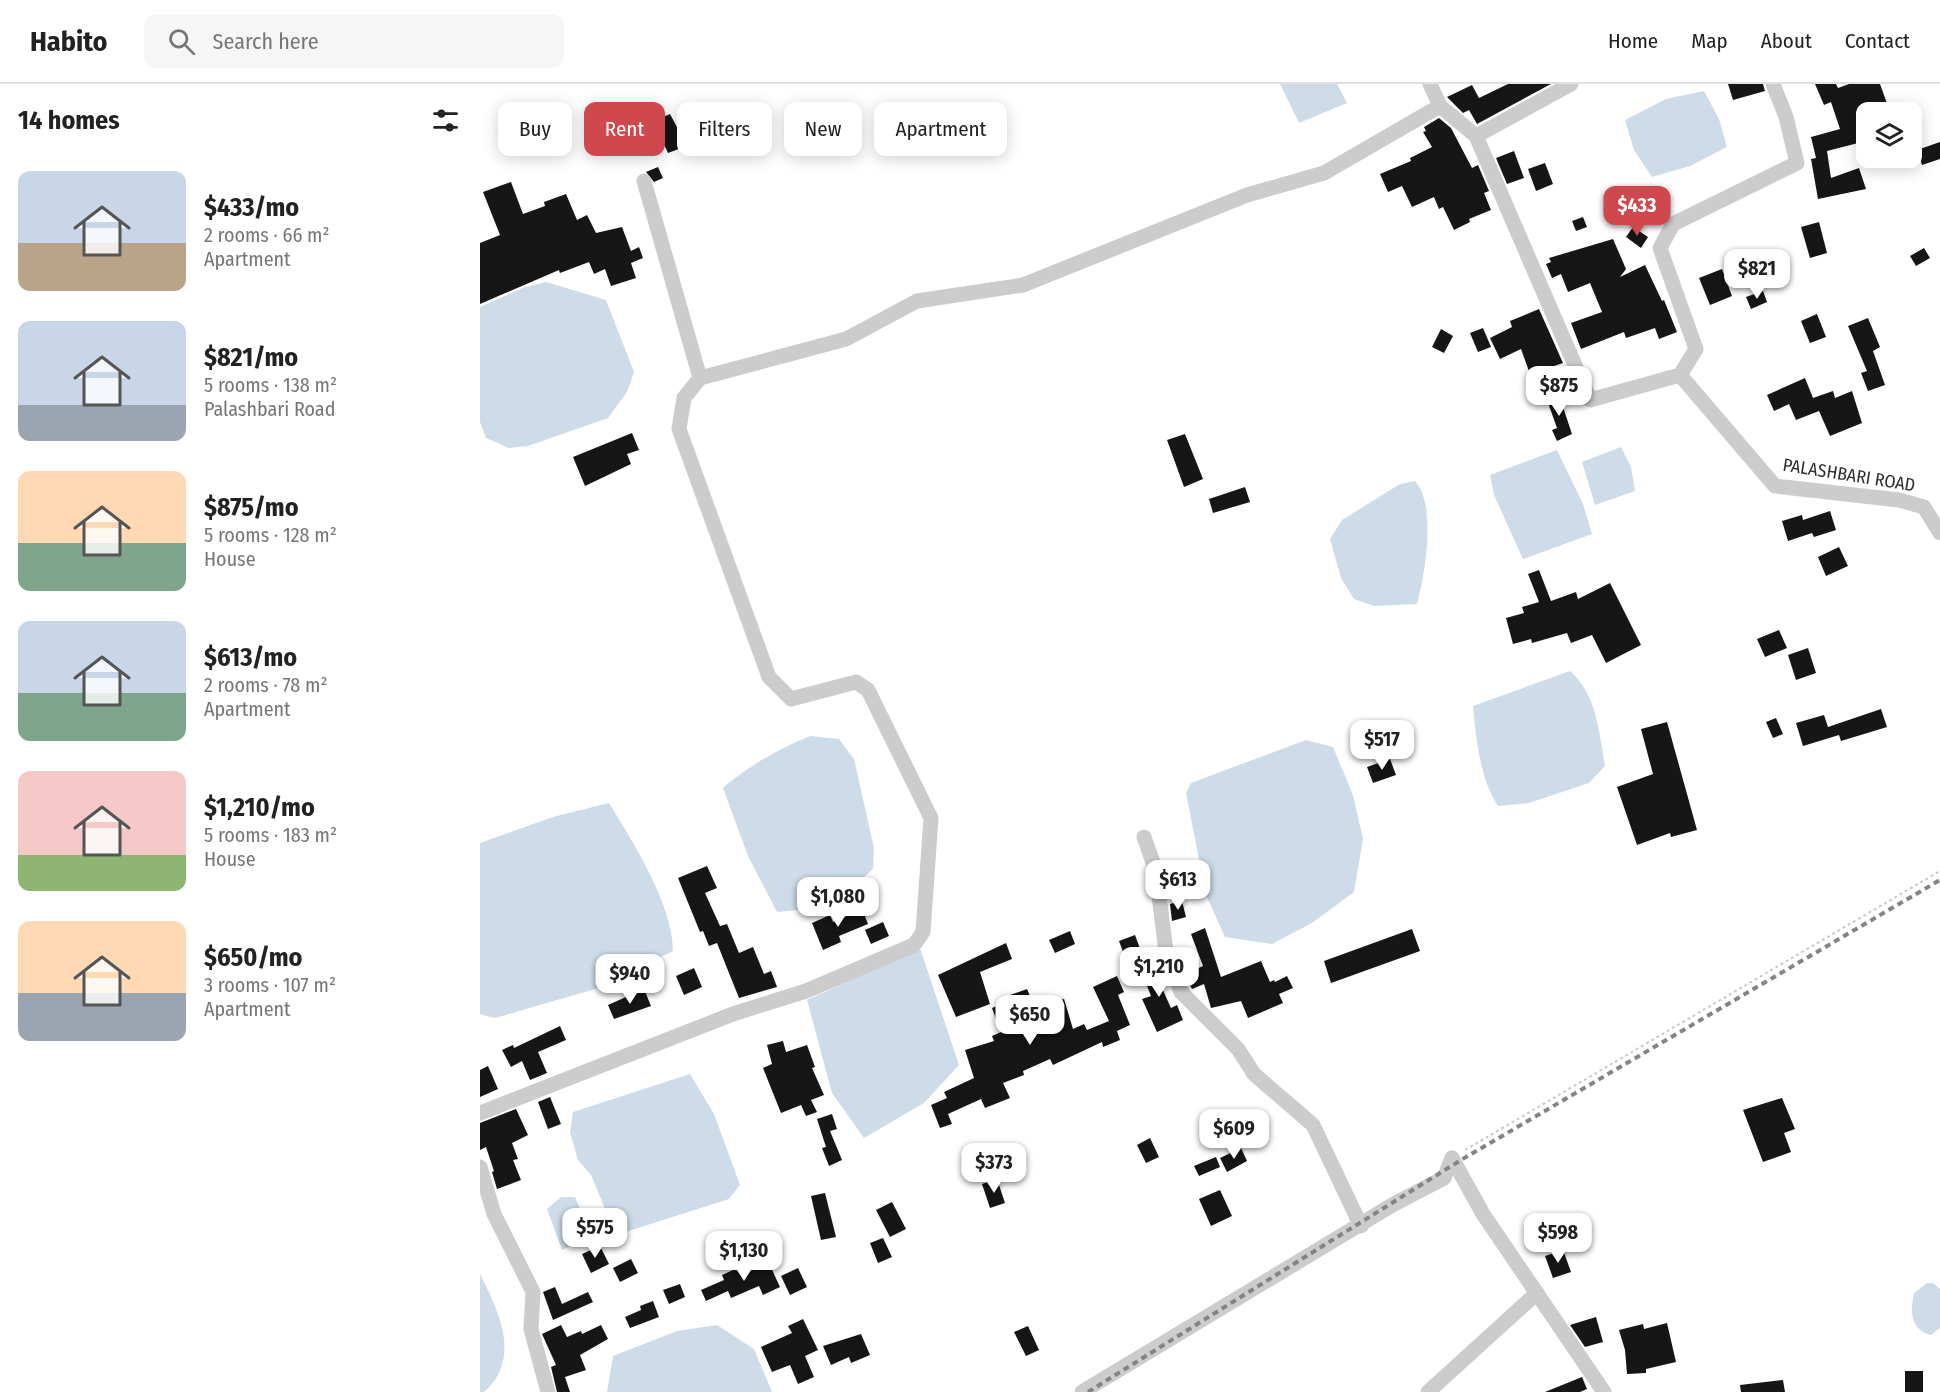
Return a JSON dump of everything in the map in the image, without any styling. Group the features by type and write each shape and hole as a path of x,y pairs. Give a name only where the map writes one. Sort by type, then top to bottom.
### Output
{"street":[{"path":"1430,84 1440,106 1476,136 1590,400 1680,375 1696,349 1660,248 1673,224 1797,163 1786,117 1773,84"},
{"path":"1476,136 1571,84"},
{"path":"481,1110 733,1014 806,991 914,945 924,932 931,818 868,690 856,682 791,699 770,677 679,429 684,398 700,378 846,339 917,301 1023,285 1247,195 1324,173 1440,106"},
{"path":"644,181 700,378"},
{"name":"PALASHBARI ROAD","path":"1680,375 1775,486 1907,502 1924,507 1940,533"},
{"path":"1144,837 1156,872 1166,952 1181,992 1238,1049 1254,1074 1313,1125 1361,1226"},
{"path":"1082,1392 1444,1178 1452,1158"},
{"path":"1452,1158 1483,1214 1605,1392"},
{"path":"480,1167 494,1214 534,1292 531,1329 548,1392"},
{"path":"1428,1392 1537,1293"}],"path":[{"path":"1452,1158 1940,871"}],"water":[{"path":"1280,84 1337,84 1347,103 1299,123"},
{"path":"1704,91 1719,119 1727,147 1690,166 1652,177 1634,150 1625,120 1666,99"},
{"path":"546,282 606,300 634,372 627,392 608,418 528,446 509,448 486,438 480,422 480,307 525,287"},
{"path":"1621,447 1631,467 1635,491 1595,505 1582,462"},
{"path":"1557,450 1583,504 1592,534 1523,559 1494,495 1490,475"},
{"path":"1415,481 1422,492 1426,506 1427,523 1426,558 1417,604 1374,606 1354,599 1341,578 1330,539 1342,520 1400,484"},
{"path":"1570,671 1579,680 1591,702 1605,766 1589,783 1529,803 1498,806 1483,771 1477,745 1473,706"},
{"path":"810,736 839,739 854,759 874,848 873,869 849,890 830,902 820,906 777,912 748,856 723,788 765,758"},
{"path":"1306,740 1333,747 1353,795 1363,839 1354,892 1312,923 1272,944 1225,937 1206,895 1186,793 1191,783"},
{"path":"609,803 640,855 659,894 671,933 673,951 595,989 495,1018 480,1014 480,843 553,817"},
{"path":"920,948 959,1065 924,1103 864,1138 832,1093 807,1000"},
{"path":"690,1074 714,1114 740,1185 729,1199 616,1235 591,1175 578,1160 570,1132 573,1112"},
{"path":"561,1197 575,1197 592,1236 562,1250 547,1209"},
{"path":"480,1274 500,1319 504,1350 502,1365 496,1379 484,1392 480,1392"},
{"path":"1927,1283 1933,1283 1940,1289 1940,1328 1931,1335 1919,1329 1912,1313 1914,1293"},
{"path":"717,1325 754,1349 772,1392 607,1392 613,1356 677,1331"}],"building":[{"path":"1508,84 1551,84 1477,124 1469,110 1463,113 1447,97 1472,85 1479,98"},
{"path":"1728,84 1763,84 1765,91 1733,100"},
{"path":"1815,84 1836,84 1838,88 1849,84 1880,84 1886,102 1856,102 1856,144 1827,151 1831,178 1859,168 1866,189 1818,199 1811,159 1816,158 1811,137 1840,129 1831,102 1824,105"},
{"path":"670,114 677,127 677,150 668,153 665,147 665,116"},
{"path":"1439,118 1451,128 1472,168 1478,165 1489,191 1484,193 1491,210 1469,219 1470,222 1454,230 1443,207 1439,209 1434,197 1412,207 1402,186 1388,192 1380,174 1411,161 1410,158 1432,147 1423,132 1426,131 1424,127"},
{"path":"1940,142 1940,159 1922,165 1922,148"},
{"path":"1514,151 1524,178 1507,184 1496,158"},
{"path":"1545,163 1553,184 1536,191 1528,169"},
{"path":"658,167 663,178 654,182 646,172"},
{"path":"511,182 523,214 545,206 544,202 566,194 577,220 587,215 596,233 622,227 631,251 639,247 643,258 631,263 636,278 611,286 605,269 594,274 589,262 560,273 559,270 480,304 480,243 500,235 483,192"},
{"path":"1583,217 1587,227 1576,231 1572,221"},
{"path":"1819,222 1827,253 1810,258 1801,227"},
{"path":"1633,227 1648,237 1641,248 1626,237"},
{"path":"1613,239 1626,269 1620,277 1645,265 1662,301 1664,300 1677,332 1659,339 1655,328 1626,338 1624,332 1581,349 1571,323 1602,312 1590,283 1568,292 1561,274 1552,278 1546,264 1551,262 1549,258"},
{"path":"1924,248 1930,258 1916,266 1910,256"},
{"path":"1722,269 1732,296 1710,305 1699,278"},
{"path":"1763,291 1767,302 1751,309 1746,297"},
{"path":"1539,309 1563,363 1530,374 1521,349 1500,359 1490,338 1512,327 1510,321"},
{"path":"1817,314 1826,337 1810,343 1801,321"},
{"path":"1868,318 1880,347 1873,351 1885,385 1868,391 1861,373 1867,371 1848,326"},
{"path":"1483,328 1491,347 1478,352 1470,333"},
{"path":"1441,329 1453,336 1444,353 1432,347"},
{"path":"1805,378 1813,398 1833,391 1835,398 1852,391 1862,423 1830,436 1819,411 1796,420 1789,404 1774,411 1767,395"},
{"path":"1558,392 1572,434 1557,441 1552,430 1557,428 1546,397"},
{"path":"632,433 639,450 627,454 631,464 585,486 573,457"},
{"path":"1185,434 1203,479 1184,487 1167,440"},
{"path":"1245,487 1250,502 1213,513 1209,499"},
{"path":"1830,511 1836,530 1814,537 1812,533 1788,541 1782,521 1802,515 1803,520"},
{"path":"1839,547 1848,566 1826,576 1818,557"},
{"path":"1539,570 1551,601 1576,592 1578,599 1610,583 1641,645 1606,663 1592,635 1571,643 1567,633 1532,643 1531,639 1513,644 1506,618 1524,613 1522,607 1539,602 1528,574"},
{"path":"1779,630 1787,648 1765,657 1757,639"},
{"path":"1808,648 1816,673 1796,680 1788,655"},
{"path":"1881,709 1887,727 1841,741 1839,735 1803,746 1796,723 1824,715 1828,727"},
{"path":"1776,718 1783,734 1773,738 1766,722"},
{"path":"1667,722 1697,830 1671,837 1670,833 1637,845 1617,787 1653,774 1641,729"},
{"path":"1390,759 1396,775 1373,783 1367,767"},
{"path":"707,866 717,888 705,893 720,926 727,924 739,953 753,947 764,974 771,971 777,987 739,998 717,943 709,946 703,931 700,932 678,878"},
{"path":"1182,901 1186,917 1172,921 1170,904"},
{"path":"862,909 868,924 839,936 841,942 823,950 812,923 830,915 833,922"},
{"path":"883,922 889,936 871,944 865,930"},
{"path":"1205,928 1221,977 1261,961 1270,982 1287,976 1293,988 1279,994 1283,1003 1248,1018 1241,1001 1211,1008 1204,984 1192,989 1185,974 1203,966 1191,934"},
{"path":"1412,929 1420,951 1331,983 1324,961"},
{"path":"1070,931 1075,944 1055,953 1049,940"},
{"path":"1135,935 1142,954 1126,960 1119,941"},
{"path":"1006,943 1012,959 980,972 990,1004 956,1017 938,975"},
{"path":"1159,960 1168,985 1162,988 1171,1008 1177,1005 1183,1020 1157,1032 1142,999 1151,996 1140,968"},
{"path":"694,968 702,987 684,995 676,976"},
{"path":"1117,976 1124,992 1118,995 1130,1025 1117,1031 1120,1040 1103,1047 1102,1042 1053,1065 1050,1059 1023,1071 1024,1075 1003,1083 1010,1098 985,1108 981,1099 948,1114 952,1124 940,1128 931,1105 947,1098 944,1092 974,1078 965,1050 994,1041 992,1036 1001,1032 992,1008 1012,1000 1010,995 1027,989 1035,1008 1064,999 1073,1029 1084,1024 1087,1030 1109,1021 1093,987"},
{"path":"644,989 651,1006 614,1019 608,1005"},
{"path":"560,1026 566,1040 538,1052 547,1073 530,1080 522,1061 511,1067 502,1050 513,1045 514,1048"},
{"path":"783,1041 786,1052 807,1045 815,1067 812,1068 824,1095 811,1100 817,1112 806,1116 801,1105 781,1113 763,1068 772,1064 767,1045"},
{"path":"488,1066 498,1089 480,1097 480,1070"},
{"path":"550,1097 561,1124 548,1129 538,1102"},
{"path":"1782,1098 1795,1129 1784,1133 1791,1152 1763,1162 1743,1110"},
{"path":"516,1109 528,1135 512,1143 518,1159 513,1160 521,1180 497,1189 486,1147 480,1150 480,1123"},
{"path":"832,1114 837,1129 830,1131 842,1160 829,1166 822,1148 826,1147 817,1119"},
{"path":"1150,1138 1159,1157 1146,1163 1137,1145"},
{"path":"1241,1148 1247,1161 1227,1172 1220,1158"},
{"path":"1216,1157 1220,1167 1199,1176 1194,1166"},
{"path":"997,1179 1005,1203 990,1208 982,1184"},
{"path":"1220,1190 1232,1216 1211,1226 1199,1199"},
{"path":"825,1193 836,1237 821,1240 811,1196"},
{"path":"892,1202 906,1229 890,1237 876,1210"},
{"path":"883,1238 892,1257 878,1263 870,1243"},
{"path":"600,1246 609,1264 591,1273 582,1254"},
{"path":"1563,1250 1571,1272 1553,1278 1545,1256"},
{"path":"631,1259 638,1273 620,1282 613,1268"},
{"path":"768,1261 780,1287 763,1295 759,1286 731,1298 728,1291 706,1301 701,1290 724,1280 722,1275 742,1266 745,1272"},
{"path":"798,1268 807,1287 790,1295 781,1276"},
{"path":"680,1284 685,1297 669,1304 663,1290"},
{"path":"555,1287 562,1304 588,1292 593,1302 553,1320 543,1292"},
{"path":"653,1301 659,1317 630,1328 625,1317 641,1310 640,1306"},
{"path":"1596,1317 1603,1342 1585,1347 1570,1325"},
{"path":"803,1319 818,1350 805,1356 814,1377 798,1384 790,1365 772,1372 761,1347 792,1333 788,1326"},
{"path":"1667,1323 1676,1362 1646,1369 1646,1373 1627,1374 1625,1350 1619,1330 1643,1324 1644,1329"},
{"path":"561,1325 567,1337 581,1331 582,1334 601,1325 608,1339 580,1355 586,1370 565,1377 570,1392 557,1392 551,1367 556,1365 542,1334"},
{"path":"1028,1326 1039,1350 1026,1356 1014,1332"},
{"path":"861,1334 870,1355 851,1363 849,1357 831,1365 823,1346"},
{"path":"1905,1371 1923,1371 1923,1392 1905,1392"},
{"path":"1582,1377 1587,1389 1580,1392 1545,1392"},
{"path":"1783,1380 1785,1392 1741,1392 1740,1385"}],"railway":[{"path":"1088,1392 1461,1160 1940,880"}]}
